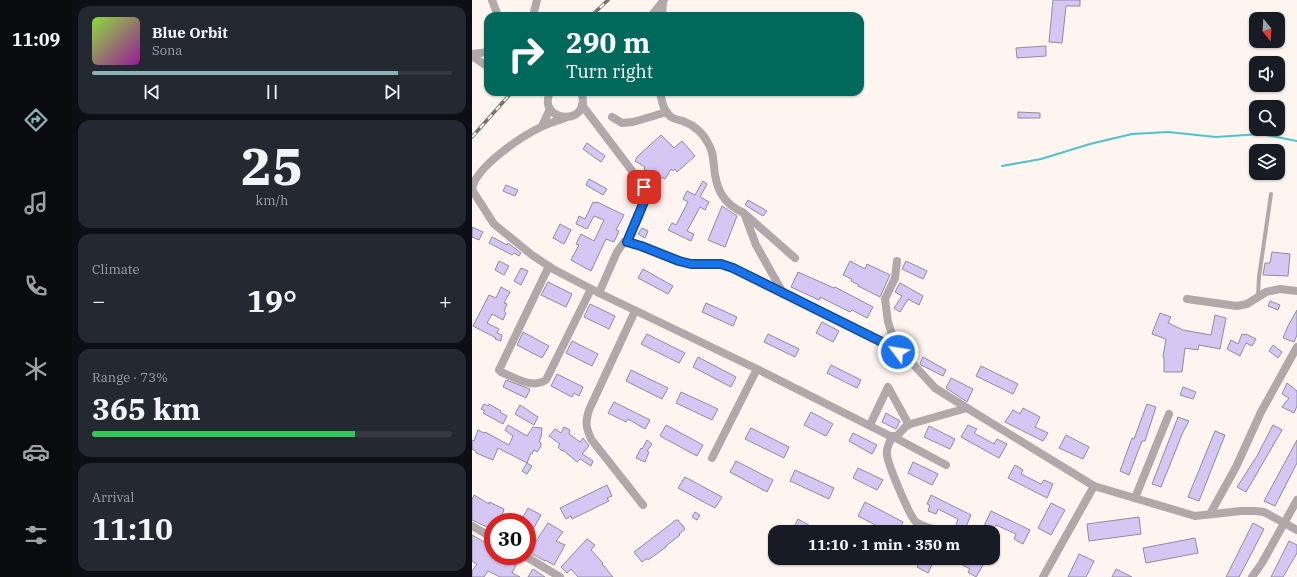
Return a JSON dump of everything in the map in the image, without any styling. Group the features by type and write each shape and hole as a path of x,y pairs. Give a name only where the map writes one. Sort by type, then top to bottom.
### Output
{"street":[{"path":"492,0 496,12"},
{"path":"534,12 537,0"},
{"path":"654,12 664,0"},
{"path":"662,12 664,0"},
{"path":"472,55 484,53"},
{"path":"472,55 484,64"},
{"path":"549,96 548,100 550,108 556,115 565,118"},
{"path":"582,96 583,103 646,191 643,206 627,242 621,245 617,252 599,293"},
{"path":"585,96 578,113 574,116 542,126 523,137 494,159 477,175 472,188 494,224 532,255 591,289 870,425 946,465"},
{"path":"661,96 663,107 671,118 685,122 696,128 707,141 713,151 716,183 726,202 744,213 795,258"},
{"path":"542,126 550,108"},
{"path":"612,117 622,123 633,122 667,112"},
{"path":"744,213 756,245 783,293"},
{"path":"627,242 691,264 721,264 892,347 914,365 935,388 1094,486 1195,516 1241,510 1264,512 1297,530"},
{"path":"898,261 895,278 886,299 888,322 898,352"},
{"path":"549,266 499,370 501,372 532,384 542,383 546,380 591,289"},
{"path":"1187,299 1237,306 1246,304 1266,292 1280,289 1297,291"},
{"path":"635,311 589,410 586,420 587,430 592,439 643,505"},
{"path":"1210,514 1236,467 1270,395 1297,347"},
{"path":"712,458 757,369"},
{"path":"870,425 888,387 909,425"},
{"path":"892,436 897,436 909,425 967,408"},
{"path":"1135,498 1169,414"},
{"path":"892,436 887,448 888,461 914,521 922,525"},
{"path":"1043,577 1094,486"},
{"path":"1252,577 1285,524 1297,500"},
{"path":"472,526 484,533"},
{"path":"536,563 560,577"}],"lane":[{"path":"1258,297 1259,277 1271,194"}],"building":[{"path":"1053,0 1080,0 1080,6 1066,6 1062,43 1049,42"},
{"path":"1046,46 1046,56 1017,58 1016,48"},
{"path":"1018,112 1040,113 1040,118 1018,118"},
{"path":"661,135 674,148 682,141 695,156 677,172 675,169 673,171 671,169 665,179 644,169 645,167 635,161 638,156"},
{"path":"587,143 605,156 601,162 583,149"},
{"path":"589,179 607,189 603,195 586,185"},
{"path":"703,181 707,184 700,197 709,202 705,210 700,207 687,231 694,234 691,241 668,230 672,223 676,225 688,202 683,199 687,191 695,195"},
{"path":"506,185 518,190 515,196 503,191"},
{"path":"748,200 767,211 763,216 745,205"},
{"path":"593,202 597,202 624,215 616,230 619,231 614,242 606,239 591,271 571,260 579,245 576,244 581,234 594,241 604,220 594,216 587,229 576,224 579,216 585,219"},
{"path":"722,206 737,216 725,247 708,240"},
{"path":"560,224 571,230 564,244 553,238"},
{"path":"472,227 483,232 479,240 472,237"},
{"path":"642,228 648,231 645,238 638,234"},
{"path":"492,237 507,245 508,243 521,253 519,256 514,253 512,255 489,243"},
{"path":"1272,252 1290,254 1288,276 1263,275 1265,263 1270,263"},
{"path":"499,261 509,266 504,275 495,270"},
{"path":"850,261 865,269 867,264 890,275 880,297 858,286 859,285 851,281 852,279 843,275"},
{"path":"906,261 927,271 923,279 902,269"},
{"path":"521,268 528,271 521,285 514,281"},
{"path":"643,269 673,286 668,294 638,278"},
{"path":"798,272 834,288 835,287 873,307 867,318 852,310 850,312 820,297 819,300 791,287"},
{"path":"548,282 572,294 566,307 541,295"},
{"path":"900,283 923,296 919,305 908,299 900,312 894,308 902,296 895,292"},
{"path":"501,287 510,292 504,303 507,304 504,311 506,313 503,320 492,314 487,323 499,329 497,333 502,335 501,341 473,326 489,295 496,298"},
{"path":"1270,301 1280,305 1278,310 1268,306"},
{"path":"706,303 737,317 733,326 702,312"},
{"path":"590,304 615,316 609,329 584,317"},
{"path":"1297,310 1297,335 1294,342 1283,338"},
{"path":"1160,313 1171,317 1168,323 1183,330 1211,335 1215,315 1226,318 1220,349 1199,345 1198,350 1185,348 1182,372 1164,372 1163,357 1166,339 1152,334"},
{"path":"822,322 839,331 833,342 816,333"},
{"path":"523,332 549,346 542,358 517,345"},
{"path":"647,334 685,353 679,363 641,344"},
{"path":"768,334 799,349 795,357 764,342"},
{"path":"1242,334 1246,334 1256,339 1252,346 1246,343 1240,356 1227,349 1231,340 1238,344"},
{"path":"572,341 598,354 592,366 566,353"},
{"path":"1273,345 1282,352 1278,358 1269,351"},
{"path":"698,357 736,377 731,387 693,367"},
{"path":"923,357 946,370 943,376 921,365 920,363"},
{"path":"831,365 861,380 857,388 827,373"},
{"path":"981,366 1018,384 1013,394 976,376"},
{"path":"631,370 668,388 662,399 626,381"},
{"path":"557,374 583,387 579,396 574,393 572,397 551,386"},
{"path":"951,378 973,389 967,402 946,388"},
{"path":"506,380 530,389 526,398 503,387"},
{"path":"1287,383 1297,391 1297,406 1294,413 1282,407 1289,398 1282,394"},
{"path":"1183,387 1196,392 1193,399 1180,395"},
{"path":"681,392 718,409 712,420 676,403"},
{"path":"614,402 650,420 645,429 628,419 626,422 608,413"},
{"path":"484,404 488,406 489,404 507,416 503,424 483,413 485,411 481,409"},
{"path":"1147,404 1156,407 1145,441 1142,441 1129,475 1120,471 1132,438 1134,439"},
{"path":"520,405 538,417 534,425 515,414"},
{"path":"1023,408 1040,417 1035,427 1048,433 1043,441 1005,422 1013,410 1020,414"},
{"path":"811,412 833,424 826,436 804,425"},
{"path":"886,413 900,421 896,429 882,422"},
{"path":"1178,417 1189,421 1183,432 1161,487 1152,484"},
{"path":"508,425 527,436 533,427 542,428 539,442 541,443 541,446 537,452 534,450 532,454 531,453 527,463 498,448 493,460 476,453 476,451 472,449 472,440 474,441 478,430 484,433 485,432 509,445 513,436 505,430"},
{"path":"666,425 703,445 697,456 660,436"},
{"path":"968,425 977,429 974,433 994,444 997,439 1007,444 999,458 961,437"},
{"path":"1273,425 1282,430 1246,492 1237,487 1257,456"},
{"path":"929,426 955,439 950,449 924,437"},
{"path":"564,427 570,430 569,434 580,442 583,438 589,446 582,454 593,461 591,466 580,459 577,462 563,450 562,451 558,447 560,444 549,436 555,429 561,433"},
{"path":"751,428 789,447 784,458 745,439"},
{"path":"1215,431 1225,435 1199,501 1188,497"},
{"path":"853,433 877,445 872,454 849,441"},
{"path":"1066,435 1089,447 1083,459 1059,448"},
{"path":"647,440 652,444 647,451 649,452 645,462 636,458"},
{"path":"1297,440 1297,463 1275,506 1264,501"},
{"path":"736,461 773,480 767,492 730,472"},
{"path":"913,462 938,474 932,485 908,473"},
{"path":"527,463 532,466 527,474 522,471"},
{"path":"1015,465 1023,470 1021,474 1041,484 1044,480 1053,484 1047,498 1008,478"},
{"path":"858,468 883,480 877,490 853,478"},
{"path":"795,470 834,488 829,499 790,481"},
{"path":"685,477 722,497 715,508 678,488"},
{"path":"607,485 612,496 607,498 609,501 572,519 571,516 566,519 560,508"},
{"path":"474,495 489,504 489,502 504,509 503,513 484,513 484,526 472,520 472,500"},
{"path":"931,495 971,515 967,525 956,525 958,519 938,509 936,514 928,511 930,505 927,504"},
{"path":"865,502 903,522 902,525 875,525 858,516"},
{"path":"1051,503 1065,510 1051,535 1038,528"},
{"path":"528,508 541,515 536,524 536,513 525,513"},
{"path":"991,511 1030,530 1023,544 1014,539 1016,534 1000,527 1000,525 984,525"},
{"path":"695,512 700,515 697,520 692,517"},
{"path":"1139,517 1141,534 1089,541 1087,524"},
{"path":"798,519 808,525 795,525"},
{"path":"678,520 685,529 666,547 648,560 647,558 642,562 634,552"},
{"path":"548,523 563,532 556,541 565,545 554,565 536,556 536,541"},
{"path":"1253,523 1264,529 1239,577 1226,577"},
{"path":"472,535 484,542 484,565 516,565 512,573 520,577 500,577 488,571 484,577 472,577 472,571 477,564 472,561"},
{"path":"1195,538 1198,553 1146,563 1143,548"},
{"path":"587,539 595,545 591,550 613,577 578,577 571,569 567,573 561,567"},
{"path":"1289,541 1297,545 1297,553 1283,577 1271,577"},
{"path":"1079,554 1094,561 1086,577 1068,577"},
{"path":"918,565 932,565 928,573 917,567"},
{"path":"962,565 983,565 976,577 968,572 970,569"},
{"path":"533,569 545,577 528,577"},
{"path":"1116,569 1132,577 1112,577"}],"waterway":[{"path":"1002,166 1041,159 1090,144 1132,134 1168,132 1216,137 1261,134 1297,141"}],"railway":[{"path":"595,12 608,0"},
{"path":"472,137 508,96"}],"route":[{"path":"644,187 646,197 627,242 691,264 721,264 733,268 892,347 898,352"}]}
